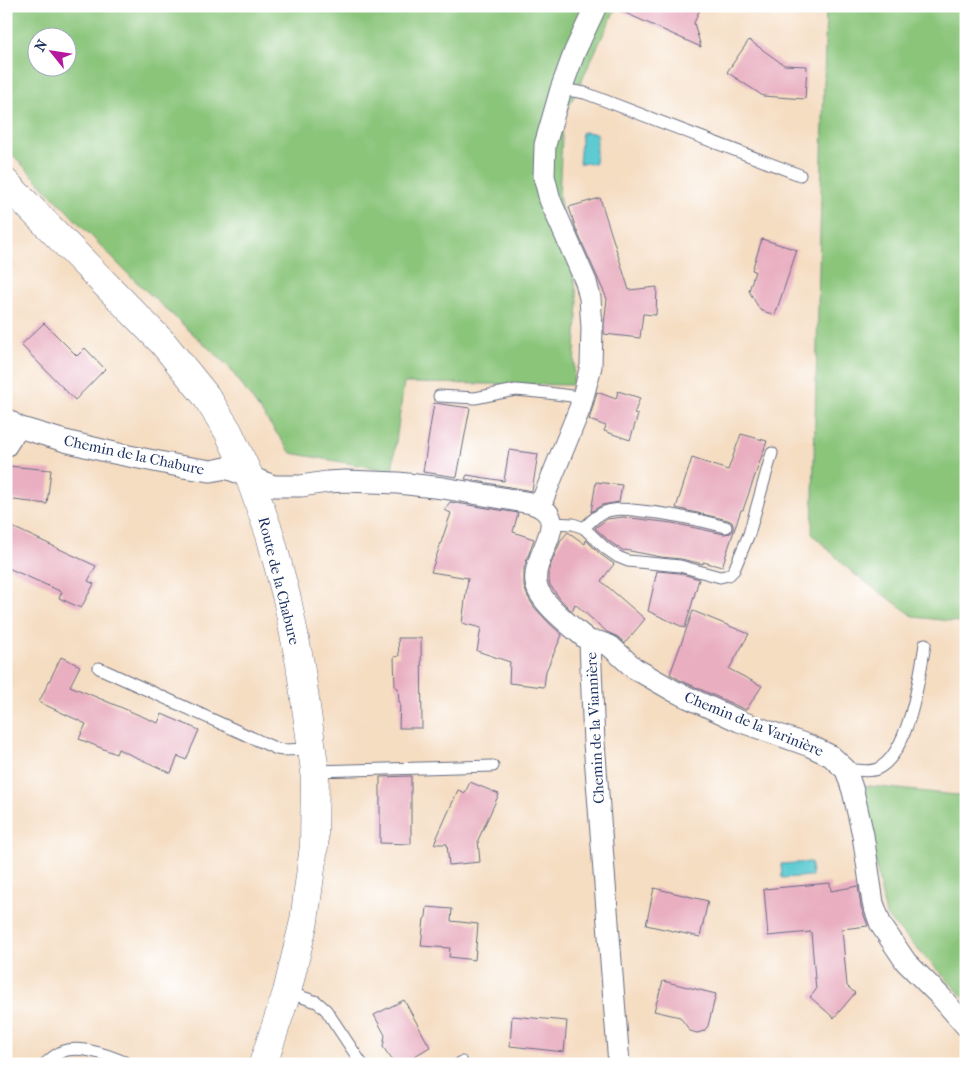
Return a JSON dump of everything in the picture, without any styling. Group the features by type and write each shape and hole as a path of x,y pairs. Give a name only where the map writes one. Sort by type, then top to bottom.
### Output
{"main road":[{"name":"Route de la Chabure","path":"6,183 163,343 206,396 228,431 249,476 270,535 287,599 300,664 313,760 314,846 304,921 287,992 262,1064"}],"street":[{"name":"Chemin de la Viannière","path":"596,6 575,51 561,89 546,145 544,176 550,200 586,282 590,298 592,328 591,366 580,408 546,514 549,537 537,567 536,583 542,599 590,642 594,743 619,1064"},
{"name":"Chemin de la Chabure","path":"6,446 12,423 65,441 114,453 211,471 226,468 249,476"},
{"path":"249,476 274,486 302,486 346,481 443,488 531,503 546,514"},
{"name":"Chemin de la Varinière","path":"590,642 599,642 610,646 634,668 674,691 739,721 810,746 832,756 846,770"},
{"path":"846,770 863,835 872,903 880,925 906,962 940,996 966,1026"}],"lane":[{"path":"561,89 585,93 800,175"},
{"path":"439,396 475,398 516,390 571,396 582,400"},
{"path":"546,514 584,528 605,548 628,561 680,566 720,577 729,575 734,570 754,521 772,453"},
{"path":"584,528 592,519 603,513 622,509 690,517 726,527"},
{"path":"846,770 877,769 895,752 902,741 917,690 925,644"},
{"path":"99,668 277,749 313,760 493,766"},
{"path":"287,992 317,1002 326,1010 362,1064"},
{"path":"44,1064 61,1052 78,1050 103,1053 128,1064"}],"green space":[{"path":"6,6 617,6 563,119 559,195 578,301 573,385 404,383 392,471 291,453 228,366 129,275 6,148"},
{"path":"826,6 966,6 966,623 915,617 854,574 812,534"},
{"path":"860,785 966,796 966,1000 886,916"}],"water":[{"path":"582,132 597,133 595,164 579,163"},
{"path":"811,862 812,876 782,878 781,864"}],"building":[{"path":"610,6 701,6 694,23 701,47"},
{"path":"749,40 784,65 807,66 805,99 763,96 727,72"},
{"path":"600,198 629,290 657,287 656,315 643,314 640,338 604,334 607,299 576,229 569,207"},
{"path":"762,239 797,250 775,315 760,310 749,291 755,271 752,270"},
{"path":"44,323 77,356 85,348 105,369 75,400 21,345"},
{"path":"618,391 640,398 634,414 638,415 630,440 604,431 606,426 589,420 597,392 616,399"},
{"path":"434,403 470,408 457,477 423,472"},
{"path":"741,434 767,441 722,567 703,562 703,564 624,551 610,542 595,528 607,519 623,517 672,523 724,534 731,533 733,525 728,520 676,508 692,458 728,470"},
{"path":"509,450 538,454 532,491 465,479 467,475 504,481"},
{"path":"8,466 51,470 47,504 6,499"},
{"path":"596,482 622,485 619,502 602,505 591,512"},
{"path":"450,502 518,513 513,532 534,539 524,568 524,587 534,607 562,635 546,671 544,687 509,683 510,662 477,651 481,628 462,623 468,578 431,572 451,513 444,510"},
{"path":"6,524 96,566 88,581 94,584 81,608 59,598 62,592 6,567"},
{"path":"568,532 585,544 586,540 600,554 614,564 601,581 645,619 625,643 607,632 575,604 572,611 550,585 549,574 551,564 561,540"},
{"path":"657,571 679,573 699,579 685,628 648,611"},
{"path":"693,611 749,634 729,669 762,686 746,710 670,674"},
{"path":"398,638 421,638 422,728 399,728 400,702 398,688 395,687 394,657 399,656"},
{"path":"61,657 80,666 70,686 158,723 162,714 199,730 186,760 178,756 171,773 118,749 116,754 79,739 86,724 39,702"},
{"path":"411,776 411,844 380,843 380,777"},
{"path":"470,782 499,794 478,840 480,862 449,865 447,844 434,844 458,790 465,793"},
{"path":"830,883 831,891 858,886 861,907 868,926 842,929 847,986 855,993 834,1018 810,997 816,990 811,932 768,936 764,889"},
{"path":"654,888 708,901 700,937 646,925"},
{"path":"427,907 452,909 451,921 478,924 475,960 449,957 450,948 421,946"},
{"path":"663,981 716,994 708,1026 704,1031 697,1033 690,1031 680,1017 654,1011"},
{"path":"404,1000 430,1047 401,1064 395,1064 383,1047 385,1035 374,1015"},
{"path":"512,1016 567,1021 564,1052 510,1046"}]}
